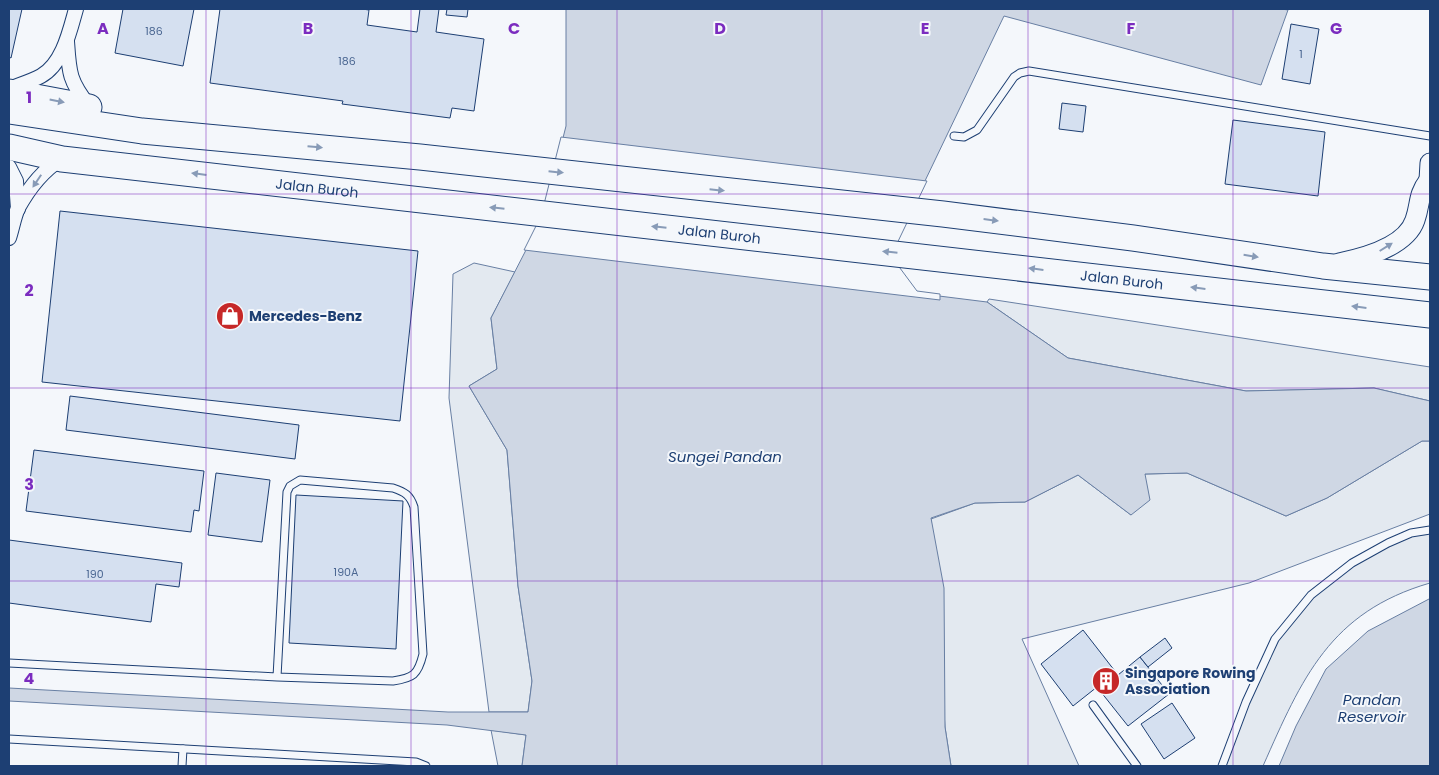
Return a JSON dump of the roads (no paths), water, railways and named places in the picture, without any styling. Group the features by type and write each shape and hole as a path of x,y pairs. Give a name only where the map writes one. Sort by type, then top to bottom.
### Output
{"highway":[{"path":"9,90 137,119 142,131"},
{"path":"9,111 142,131 420,157 943,214 1133,238 1323,266 1430,277"},
{"name":"Jalan Buroh","path":"9,147 62,158 1430,315"}],"street":[{"path":"9,90 41,76 52,67 67,40 76,9"},
{"path":"67,40 71,79 90,107"},
{"path":"9,238 18,209 39,177 47,168 62,158"},
{"path":"9,167 16,182 18,209"},
{"path":"1323,266 1372,255 1406,233 1414,223 1420,191 1430,176"}],"lane":[{"path":"954,136 964,137 977,130 1014,77 1029,71 1430,136"},
{"path":"9,662 277,677 393,681 408,679 416,674 421,665 423,654 414,508 411,497 393,488 300,480 290,486 287,492 277,677"},
{"path":"1222,766 1246,702 1275,639 1311,595 1352,563 1388,543 1411,533 1430,530"},
{"path":"1093,705 1137,766"},
{"path":"9,739 416,762 426,766"},
{"path":"182,766 183,749"}],"water":[{"name":"Sungei Pandan","path":"566,9 1288,10 1261,85 1004,16 889,256 915,293 987,302 1068,358 1246,391 1374,388 1430,401 1430,441 1422,441 1327,498 1286,516 1187,473 1145,474 1150,500 1131,515 1078,475 1025,502 975,503 931,518 944,588 945,727 951,766 522,766 526,735 447,725 9,701 9,688 448,712 528,712 532,681 518,586 507,450 469,386 497,369 491,318 543,217 566,126"},
{"name":"Pandan Reservoir","path":"1429,599 1430,766 1279,766 1296,726 1326,669 1368,631"}],"place":[{"name":"Mercedes-Benz","path":"230,316"},
{"name":"Singapore Rowing Association","path":"1106,681"}]}
